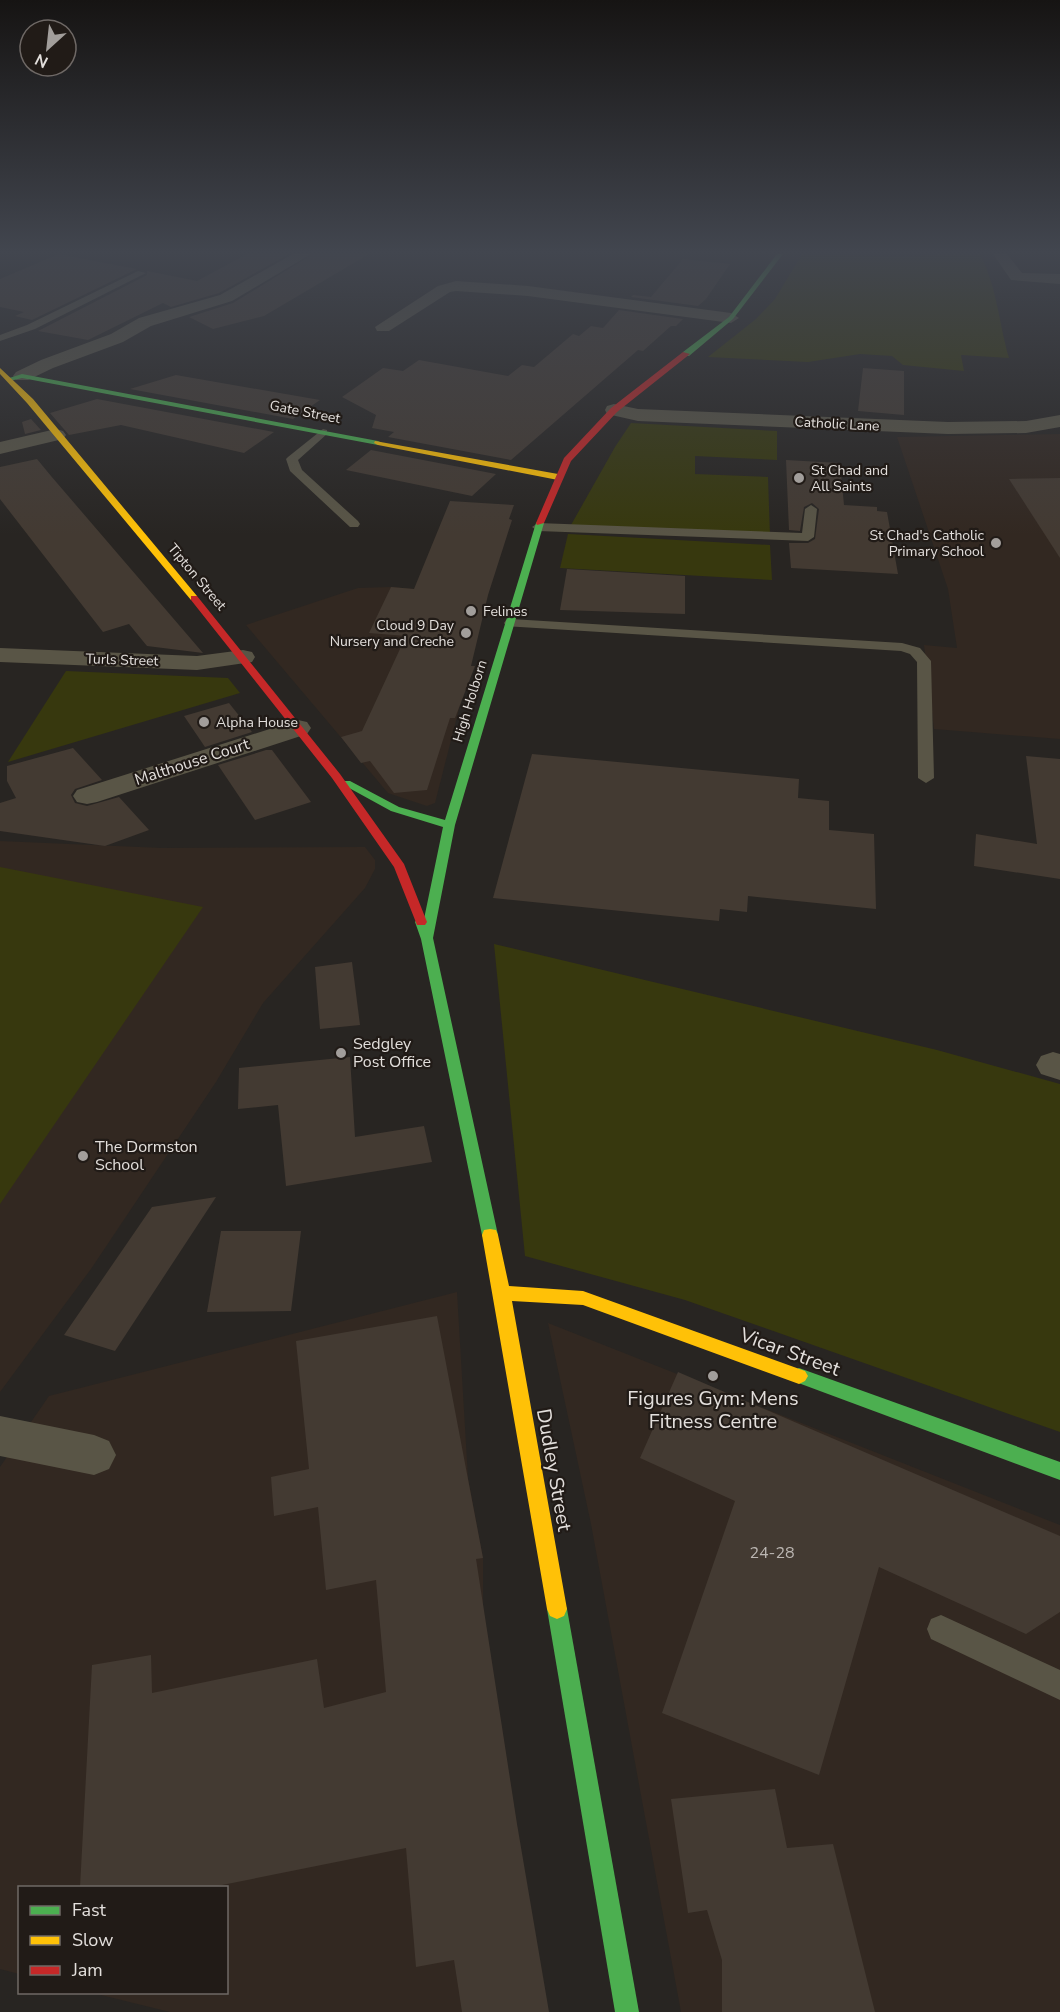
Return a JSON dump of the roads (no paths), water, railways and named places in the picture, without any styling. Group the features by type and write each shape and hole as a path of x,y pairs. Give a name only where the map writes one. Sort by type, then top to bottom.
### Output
{"main road":[{"name":"High Holborn","path":"427,939 449,825 538,527 558,477 567,460 614,410 693,348"},
{"name":"Tipton Street","path":"11,375 56,435 243,657 336,776 400,867 427,939"},
{"name":"Gate Street","path":"11,375 558,477"},
{"name":"Tipton Street","path":"336,776 380,804 418,820 449,825"},
{"name":"Dudley Street","path":"427,939 502,1293 627,2012"},
{"name":"Vicar Street","path":"502,1293 583,1298 1060,1471"}],"street":[{"path":"11,375 90,348"},
{"name":"Catholic Lane","path":"614,410 638,415 948,428 1026,427 1060,421"},
{"path":"0,448 56,435"},
{"name":"Turls Street","path":"0,655 197,663 243,657"},
{"name":"Malthouse Court","path":"87,796 298,728"},
{"path":"0,1436 94,1455"}],"lane":[{"path":"323,432 292,459 296,471 354,524"},
{"path":"538,527 808,537 811,509"},
{"path":"511,623 902,647 915,651 924,661 926,778"},
{"path":"941,1629 1060,1685"}],"place":[{"name":"St Chad and All Saints","path":"799,478"},
{"name":"St Chad's Catholic Primary School","path":"996,543"},
{"name":"Felines","path":"471,611"},
{"name":"Cloud 9 Day Nursery and Creche","path":"466,633"},
{"name":"Alpha House","path":"204,722"},
{"name":"Sedgley Post Office","path":"341,1053"},
{"name":"The Dormston School","path":"83,1156"},
{"name":"Figures Gym: Mens Fitness Centre","path":"713,1376"}]}
